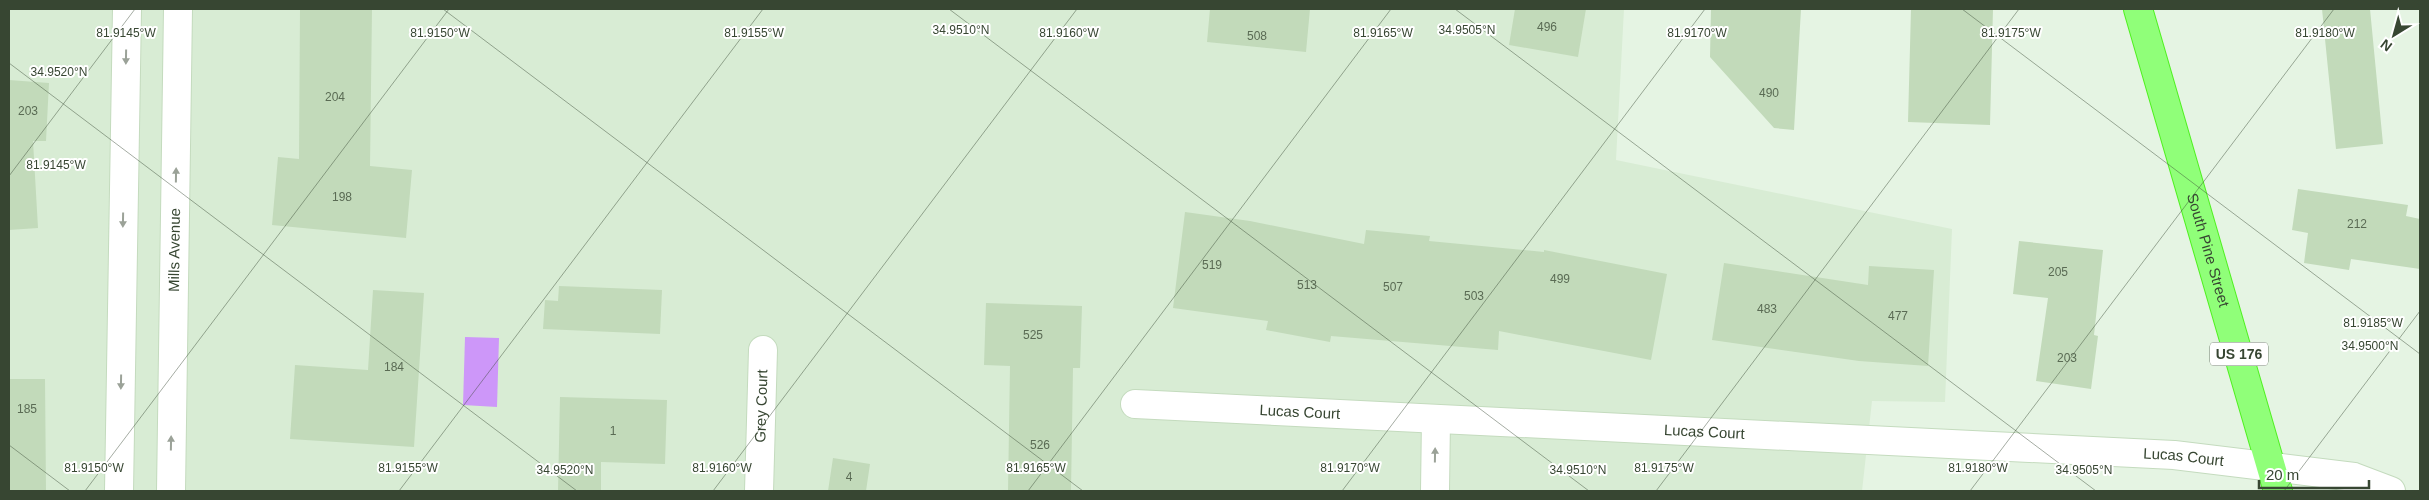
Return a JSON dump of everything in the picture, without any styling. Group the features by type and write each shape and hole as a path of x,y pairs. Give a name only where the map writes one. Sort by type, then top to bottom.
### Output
{"highway":[{"name":"South Pine Street","path":"2138,9 2275,479"}],"street":[{"path":"119,491 127,9"},
{"name":"Mills Avenue","path":"170,491 178,9"},
{"name":"Grey Court","path":"759,491 763,350"},
{"name":"Lucas Court","path":"1135,404 2174,455 2275,479 2354,477 2391,491"},
{"path":"1435,491 1436,419"}],"shaded area":[{"path":"9,9 1624,9 1616,160 1952,229 1945,402 1872,401 1862,491 9,491"},
{"path":"465,337 499,338 497,407 463,405"}],"building":[{"path":"300,9 372,9 370,166 412,170 406,238 272,225 278,157 299,159"},
{"path":"1210,9 1310,9 1306,52 1207,42"},
{"path":"1515,9 1586,9 1578,57 1509,45"},
{"path":"1711,9 1801,9 1794,130 1774,128 1710,57"},
{"path":"1911,9 1993,9 1990,125 1908,122"},
{"path":"2322,9 2370,9 2383,144 2336,149"},
{"path":"9,80 49,83 46,141 33,141 38,228 9,230"},
{"path":"2298,189 2408,205 2406,216 2420,219 2420,269 2351,259 2349,270 2304,263 2308,233 2292,230"},
{"path":"1185,212 1250,221 1364,244 1366,230 1430,236 1429,241 1544,252 1544,250 1667,274 1651,360 1499,331 1498,350 1331,336 1330,342 1266,330 1268,321 1173,308"},
{"path":"2019,241 2103,250 2094,335 2098,336 2091,389 2036,381 2048,298 2013,294"},
{"path":"1724,263 1868,285 1869,266 1934,270 1928,366 1859,361 1712,340"},
{"path":"559,286 662,290 660,334 543,329 545,300 558,301"},
{"path":"373,290 424,293 414,447 290,439 295,365 368,370"},
{"path":"986,303 1082,306 1080,368 1073,368 1071,491 1008,491 1010,366 984,365"},
{"path":"9,379 45,379 46,491 9,491"},
{"path":"560,397 667,400 665,464 601,462 601,491 558,491"},
{"path":"833,458 870,464 866,491 828,491"}]}
